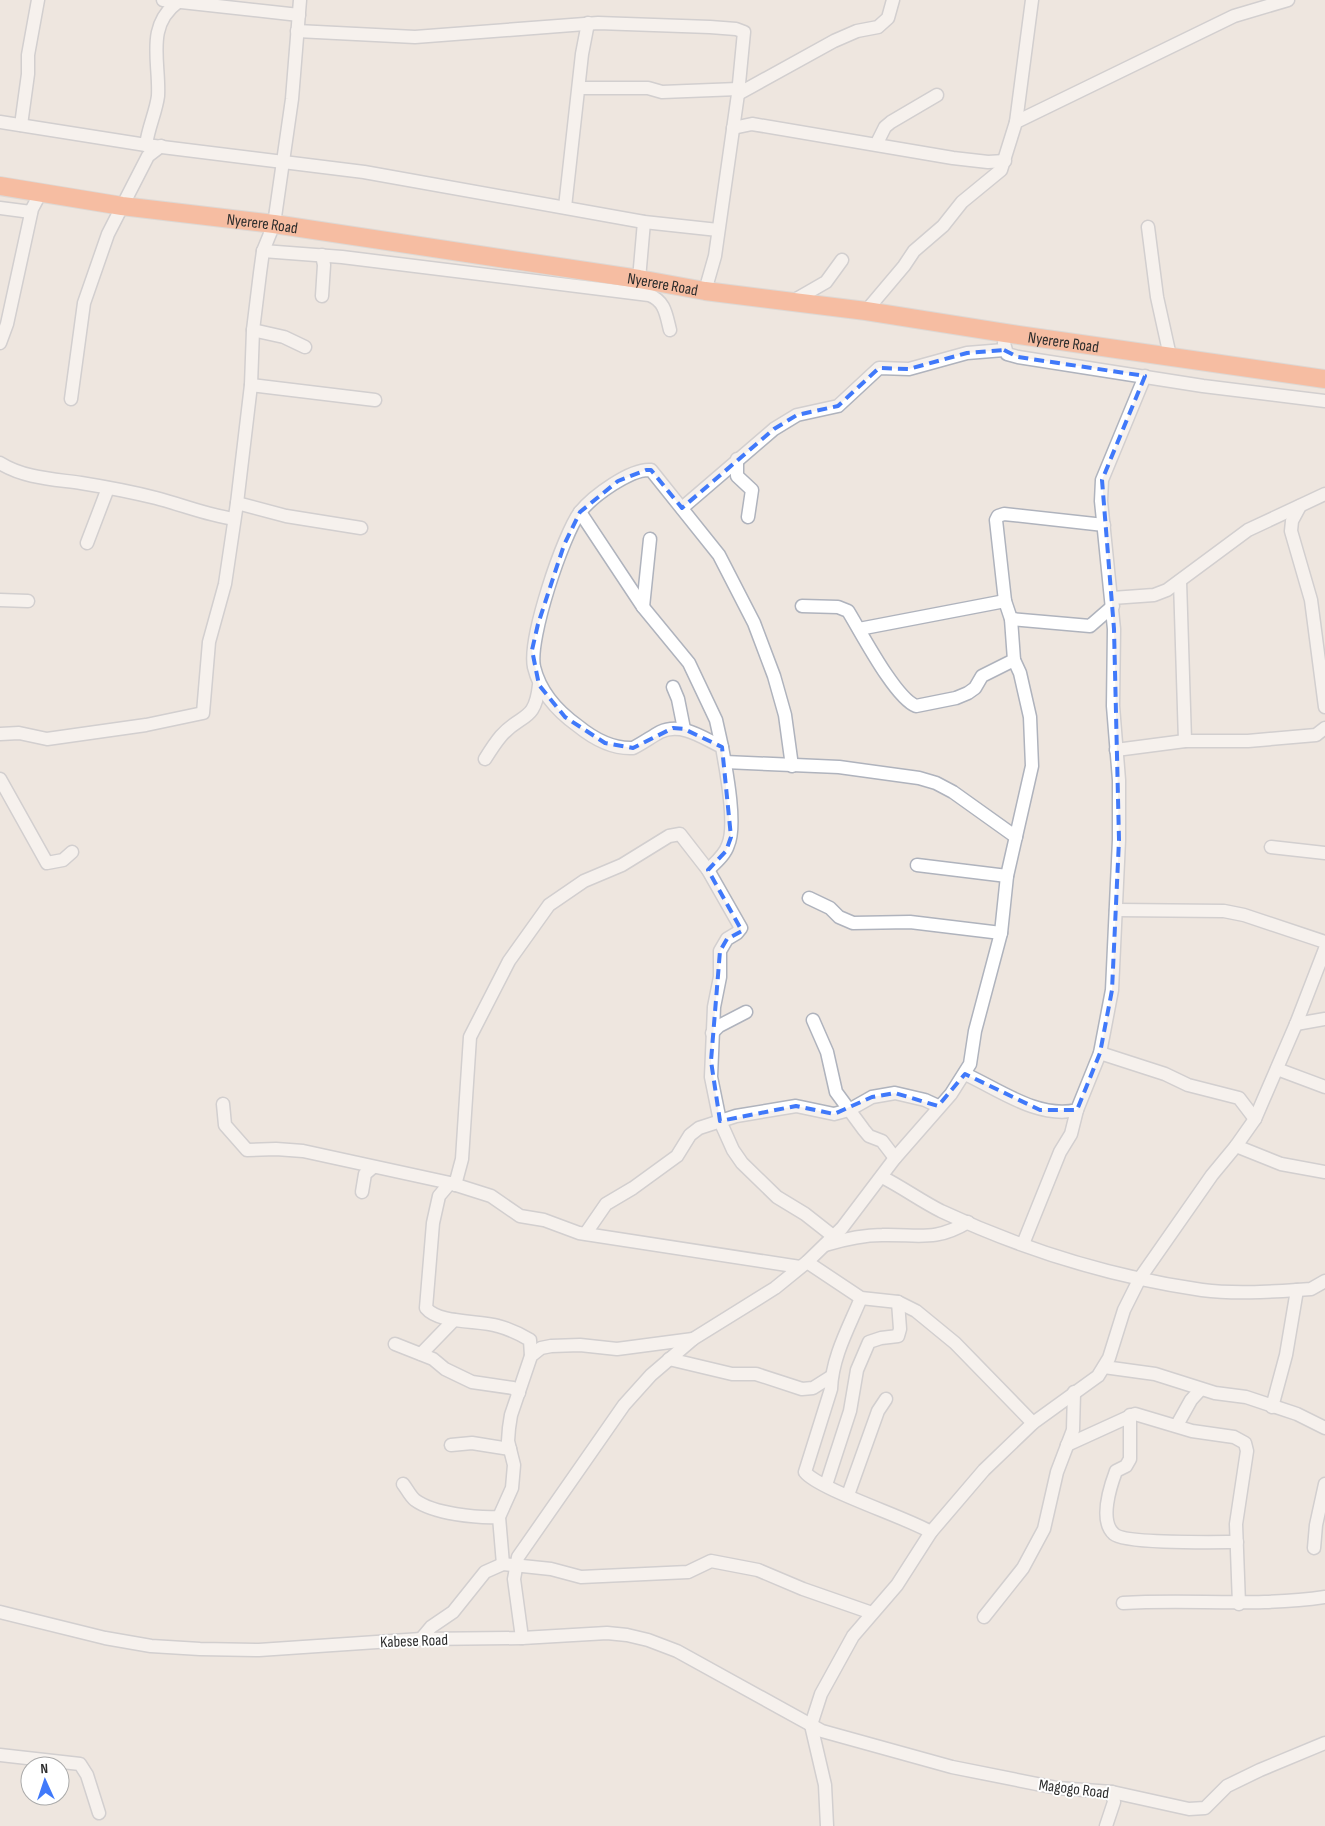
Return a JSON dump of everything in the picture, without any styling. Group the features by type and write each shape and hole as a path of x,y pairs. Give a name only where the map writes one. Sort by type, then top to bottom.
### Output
{"highway":[{"name":"Nyerere Road","path":"0,186 122,206 274,224 639,279 705,291 866,311 1005,341 1170,356 1325,379"}],"street":[{"path":"21,125 32,26 38,0"},
{"path":"163,0 299,15"},
{"path":"0,734 19,733 47,739 146,725 203,713 209,642 225,584 237,503 251,385 253,330 263,251 274,224 292,99 300,0"},
{"path":"579,88 640,88 668,92 738,92 858,31 878,28 888,18 893,0"},
{"path":"866,311 904,266 914,251 943,226 962,202 1001,170 1016,122 1032,0"},
{"path":"1016,122 1234,16 1288,0"},
{"path":"146,145 148,129 158,98 155,60 159,23 163,15 178,2"},
{"path":"297,31 415,37 588,23 671,24 741,31 745,36 738,92 715,256 705,291"},
{"path":"565,207 568,162 582,54 588,23"},
{"path":"877,143 885,127 891,122 937,95"},
{"path":"0,122 146,145 246,158 283,160 644,222 718,230"},
{"path":"733,128 752,124 877,143 953,158 988,162 1005,161"},
{"path":"71,399 84,303 108,234 148,156 161,146"},
{"path":"0,342 7,324 31,212 41,192"},
{"path":"0,208 31,212"},
{"path":"639,279 644,222"},
{"path":"1148,227 1156,297 1170,356"},
{"path":"263,251 322,255 649,295 658,298 664,307 670,330"},
{"path":"322,255 324,265 322,296"},
{"path":"793,301 826,282 842,260"},
{"path":"253,330 284,337 304,346"},
{"path":"682,508 774,429 797,415 832,409 838,406 879,368 909,369 1005,341 1006,354 1018,357 1325,401"},
{"path":"1023,1244 1060,1152 1071,1134 1077,1110 1100,1053 1112,990 1119,780 1113,706 1113,602 1104,525 1102,480 1145,376"},
{"path":"251,385 375,400"},
{"path":"737,459 737,476 752,490 748,517"},
{"path":"0,463 11,470 26,475 158,498 212,516 234,519"},
{"path":"485,759 502,735 530,714 537,701 539,685 532,650 538,624 564,545 580,512 589,502 618,481 637,471 651,470 719,555 754,623 774,676 785,715 792,766"},
{"path":"87,544 108,488"},
{"path":"1011,619 1090,626 1113,602 1154,595 1167,590 1248,530 1325,494"},
{"path":"237,503 286,516 361,528"},
{"path":"1300,506 1292,521 1291,531 1311,600 1325,707"},
{"path":"580,512 643,607 689,663 716,720 729,788 731,837 726,851 708,870"},
{"path":"509,1565 624,1405 651,1375 693,1339 775,1288 804,1265 833,1236 965,1074 973,1056 975,1031 1001,933 1007,876 1032,766 1032,736 1026,695 1014,660 1011,619 1004,601 996,520 998,516 1004,514 1104,525"},
{"path":"643,607 650,539"},
{"path":"1180,581 1185,742"},
{"path":"0,600 28,600"},
{"path":"859,629 1004,601"},
{"path":"802,606 844,608 848,611 895,687 910,704 916,706 956,698 975,688 982,676 1014,660"},
{"path":"539,685 565,717 605,743 633,748 666,730 684,729 722,747"},
{"path":"673,687 678,699 684,729"},
{"path":"1116,750 1185,742 1316,735 1325,728"},
{"path":"1291,736 1304,742 1325,743"},
{"path":"725,762 839,767 880,772 936,783 1016,837"},
{"path":"0,778 46,863 63,860 72,852"},
{"path":"522,1638 514,1579 509,1565 499,1517 512,1488 514,1465 508,1428 531,1356 530,1340 497,1325 454,1320 428,1311 425,1304 430,1279 430,1246 439,1196 453,1184 462,1159 470,1037 510,961 549,905 584,880 622,865 674,835 681,835 708,870 740,928 737,933 727,939 720,951 720,978 714,1007 711,1076 720,1120 733,1150 742,1163 777,1197 805,1214 833,1236"},
{"path":"1271,847 1325,853"},
{"path":"917,865 1007,876"},
{"path":"809,898 830,908 846,922 910,922 1001,933"},
{"path":"1116,910 1224,911 1244,915 1325,942"},
{"path":"827,1826 825,1785 811,1725 814,1712 829,1680 853,1636 897,1585 931,1532 984,1470 1033,1422 1098,1376 1104,1367 1124,1310 1140,1278 1212,1175 1236,1146 1254,1119 1296,1024 1325,949"},
{"path":"712,1033 722,1024 746,1012"},
{"path":"1296,1024 1325,1019"},
{"path":"813,1020 827,1052 836,1092 869,1136 882,1141 895,1158"},
{"path":"1100,1053 1165,1074 1188,1085 1239,1098 1254,1119"},
{"path":"1277,1069 1325,1087"},
{"path":"965,1074 1040,1110 1054,1112 1077,1110"},
{"path":"586,1233 606,1204 677,1156 696,1129 720,1120 796,1106 834,1114 849,1110 872,1097 894,1093 932,1102 938,1106"},
{"path":"223,1104 225,1125 247,1150 276,1149 303,1151 372,1168 453,1184 491,1196 520,1216 544,1220 572,1231 804,1265 861,1298 898,1302 916,1311 955,1343 1033,1422"},
{"path":"1236,1146 1281,1164 1325,1172"},
{"path":"362,1192 365,1174 372,1168"},
{"path":"882,1177 927,1203 1023,1244 1057,1257 1140,1278 1204,1290 1311,1289 1325,1281"},
{"path":"822,1246 860,1236 934,1236 948,1233 968,1222"},
{"path":"1272,1408 1286,1355 1297,1290"},
{"path":"861,1298 847,1325 832,1376 831,1390 805,1468 806,1474 848,1495 909,1520 931,1532"},
{"path":"826,1485 848,1419 863,1354 869,1342 898,1336 900,1329 898,1302"},
{"path":"421,1354 454,1320"},
{"path":"531,1356 541,1348 551,1346 580,1345 617,1349 693,1339"},
{"path":"395,1344 433,1359 445,1369 472,1382 513,1388 519,1393"},
{"path":"669,1359 732,1374 756,1374 806,1390 813,1388 832,1376"},
{"path":"1104,1367 1155,1374 1201,1389 1246,1397 1272,1408 1296,1414 1325,1428"},
{"path":"1177,1426 1191,1400 1201,1389"},
{"path":"984,1617 1023,1568 1044,1529 1057,1472 1074,1422 1074,1392"},
{"path":"848,1495 878,1411 886,1399"},
{"path":"1067,1445 1106,1429 1130,1415 1140,1415 1192,1430 1234,1437 1244,1443 1246,1451 1238,1506 1239,1604"},
{"path":"1130,1415 1129,1464 1116,1472 1110,1489 1107,1517 1113,1533 1118,1537 1141,1540 1237,1542"},
{"path":"1106,1429 1130,1439"},
{"path":"451,1445 472,1443 510,1449"},
{"path":"403,1484 416,1500 430,1506 468,1517 499,1517"},
{"path":"1314,1548 1316,1525 1325,1484"},
{"path":"422,1639 431,1627 453,1612 485,1572 509,1565 551,1569 581,1576 688,1572 707,1561 720,1562 758,1570 803,1589 872,1612"},
{"path":"1123,1603 1159,1601 1239,1604 1325,1597"},
{"name":"Kabese Road","path":"0,1612 105,1638 152,1646 260,1650 422,1639 522,1638 607,1633 648,1640 677,1651 811,1725"},
{"name":"Magogo Road","path":"811,1725 832,1734 952,1767 1057,1788 1112,1792 1189,1810 1200,1809 1212,1803 1228,1786 1260,1770 1325,1743"},
{"path":"0,1755 80,1764 88,1775 99,1813"},
{"path":"1106,1826 1114,1802 1112,1792"}],"highlighted area":[{"path":"1004,350 1018,357 1145,376 1102,480 1114,629 1119,840 1112,990 1100,1053 1077,1110 1040,1110 965,1074 938,1106 895,1093 872,1097 834,1114 796,1106 720,1121 711,1061 720,951 727,939 742,931 708,870 726,851 731,837 722,747 684,729 673,728 633,748 605,743 565,717 539,685 532,650 538,624 564,545 580,512 618,481 646,470 651,470 682,508 774,429 797,415 838,406 879,368 909,369 967,353"}]}
